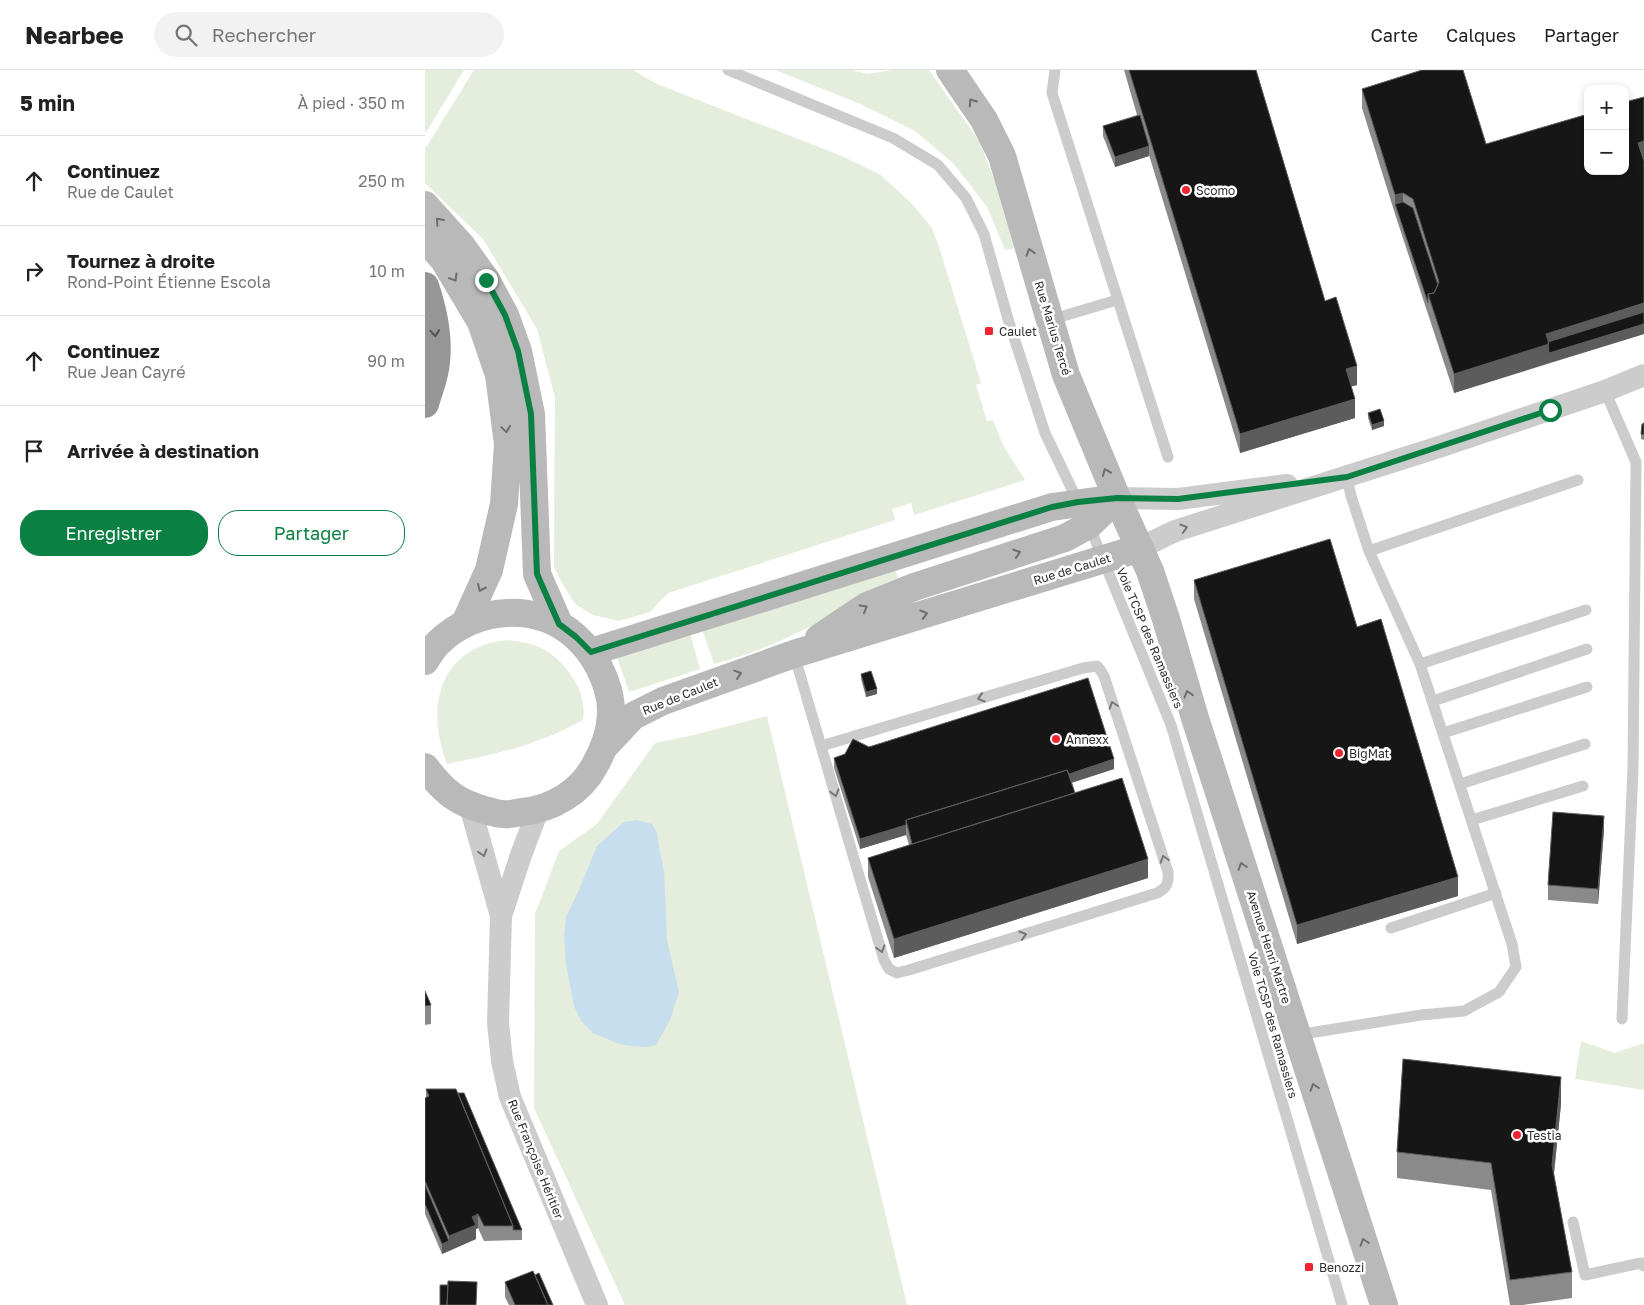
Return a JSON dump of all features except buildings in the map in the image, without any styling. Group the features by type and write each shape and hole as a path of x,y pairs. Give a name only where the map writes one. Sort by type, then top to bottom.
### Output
{"highway":[{"path":"425,286 434,317 436,346 436,362 425,404"}],"main road":[{"name":"Rue Marius Tercé","path":"949,70 984,120 1002,156 1066,374 1117,498 1151,571 1156,588"},
{"path":"425,205 461,245 486,280 505,315 518,351 531,414 537,574 559,624"},
{"path":"425,239 444,260 481,322 499,375 508,444 504,504 489,570 465,623"},
{"name":"Rue de Caulet","path":"794,654 867,606 914,587 1065,538 1083,514 1117,498"},
{"name":"Rue de Caulet","path":"591,652 1046,509 1083,514"},
{"name":"Rue de Caulet","path":"605,746 633,716 663,701 794,654 1140,548"},
{"name":"Avenue Henri Martre","path":"1156,588 1195,718 1384,1305"},
{"path":"425,661 438,643 465,623 487,615 512,612 536,616 559,624 591,652 606,681 611,714 605,746 591,774 567,796 538,810 503,814 469,806 429,778"}],"street":[{"name":"Rue de Caulet","path":"1140,548 1175,531 1347,477 1605,391 1644,375"},
{"name":"Rue de Caulet","path":"1117,498 1178,499 1347,477"},
{"name":"Rue Françoise Héritier","path":"469,806 501,916"},
{"name":"Rue Françoise Héritier","path":"538,810 501,916 498,1023 502,1061 511,1097 597,1305"}],"lane":[{"name":"Voie TCSP des Ramassiers","path":"727,70 893,138 937,165 966,198 984,234 1008,319 1045,433 1083,514 1171,725 1342,1305"},
{"path":"1055,70 1052,93 1168,457"},
{"path":"1050,320 1117,300"},
{"path":"1605,391 1636,462 1639,769 1622,1019"},
{"path":"1297,1035 1421,1015 1464,1011 1499,992 1516,967 1512,944 1433,701 1420,664 1369,551 1351,496 1347,477"},
{"path":"1369,551 1578,480"},
{"path":"1420,664 1586,610"},
{"path":"1433,701 1587,650"},
{"path":"794,654 821,746 884,960 889,969 897,973 1157,893 1167,885 1169,880 1104,676 1097,666 1083,668 821,746"},
{"path":"1443,734 1587,687"},
{"path":"1460,784 1585,744"},
{"path":"1471,820 1583,786"},
{"path":"1391,928 1496,893"},
{"path":"1573,1222 1585,1275 1641,1263 1644,1266"}],"green space":[{"path":"425,70 464,70 425,134"},
{"path":"474,70 633,70 657,84 842,156 881,175 912,204 932,228 981,383 976,385 987,421 993,420 1003,445 1025,480 914,515 911,503 892,509 895,520 668,593 650,612 619,621 593,615 575,604 554,567 555,398 537,329 483,239 425,183 425,149"},
{"path":"775,70 852,70 866,74 894,70 929,70 979,141 994,179 1014,248 1005,250 987,207 953,163 915,131 858,103"},
{"path":"895,569 898,578 874,588 811,626 748,654 714,664 702,629"},
{"path":"690,633 700,669 629,692 617,657"},
{"path":"507,640 537,646 550,653 566,668 582,698 583,720 550,736 517,748 447,764 440,743 438,722 438,702 443,683 452,667 466,654 484,645"},
{"path":"767,716 907,1305 625,1305 534,1108 535,914 559,851 597,824 655,743"},
{"path":"1581,1041 1615,1053 1644,1043 1644,1090 1575,1079"}],"water":[{"path":"636,820 652,824 657,833 664,871 667,940 679,992 670,1020 656,1045 647,1047 619,1044 593,1033 581,1021 574,1006 566,964 564,936 566,917 597,846 624,822"}],"place":[{"name":"Scomo","path":"1186,190"},
{"name":"Caulet","path":"989,331"},
{"name":"Annexx","path":"1056,739"},
{"name":"BigMat","path":"1339,753"},
{"name":"Testia","path":"1517,1135"},
{"name":"Benozzi","path":"1309,1267"}],"route":[{"path":"486,280 505,315 518,351 531,414 537,574 559,624 591,652 1052,507 1117,498 1178,499 1347,477 1550,410"}]}
